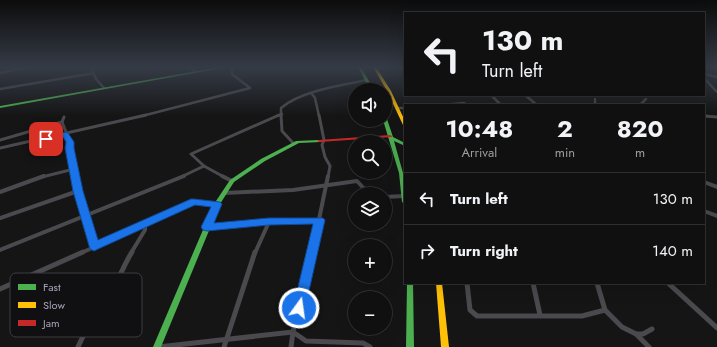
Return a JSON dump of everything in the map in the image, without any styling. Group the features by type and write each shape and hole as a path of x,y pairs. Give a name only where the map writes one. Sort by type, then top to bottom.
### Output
{"main road":[{"path":"0,107 132,83"},
{"path":"383,83 398,108 404,123"},
{"path":"392,138 404,144"},
{"path":"157,347 217,204 232,181 263,160 294,144 324,140 348,139"},
{"path":"392,141 404,194"},
{"path":"410,284 410,347"},
{"path":"439,284 445,347"}],"street":[{"path":"0,89 34,83"},
{"path":"100,83 104,88"},
{"path":"0,148 170,110 200,100 250,88 244,83"},
{"path":"294,144 282,131 281,108 283,105 298,98 354,83"},
{"path":"709,83 717,92"},
{"path":"705,86 711,86"},
{"path":"291,347 293,332 320,220 330,166 325,157 322,145 324,140 315,98 312,94"},
{"path":"492,96 500,104"},
{"path":"527,96 536,104"},
{"path":"595,99 595,104"},
{"path":"641,104 646,99"},
{"path":"398,108 404,108"},
{"path":"232,181 204,166 190,156 193,152 282,114"},
{"path":"705,116 717,117"},
{"path":"64,117 62,122 70,142 78,191 84,216 94,246"},
{"path":"0,140 62,122"},
{"path":"0,250 175,180 204,166"},
{"path":"0,192 44,176 74,169"},
{"path":"223,193 293,190 326,186 341,181 357,181 363,187"},
{"path":"705,182 717,187"},
{"path":"0,218 78,191"},
{"path":"392,198 404,199"},
{"path":"35,273 194,202 217,204"},
{"path":"705,211 717,216"},
{"path":"207,227 320,220"},
{"path":"224,347 257,246 269,222"},
{"path":"120,273 145,230 145,223"},
{"path":"0,289 10,284"},
{"path":"467,284 470,310 477,316 582,316 606,310"},
{"path":"533,284 540,315"},
{"path":"596,284 606,310 622,327 636,334 649,347"},
{"path":"669,284 717,328"},
{"path":"636,334 643,334 652,329"},
{"path":"157,347 293,332 306,341 363,343 370,347"},
{"path":"78,347 82,337"}],"traffic: fast":[{"path":"0,107 135,83"},
{"path":"387,127 401,173 404,195"},
{"path":"392,138 404,144"},
{"path":"157,347 217,204 232,181 263,160 298,142 319,141"},
{"path":"410,284 410,347"}],"traffic: slow":[{"path":"384,83 404,123"},
{"path":"439,284 445,347"}],"traffic: jam":[{"path":"319,141 348,139"}],"route":[{"path":"46,139 66,134 67,139 70,142 69,145 78,191 84,216 94,246 194,202 217,204 207,227 320,220 299,308"}]}
